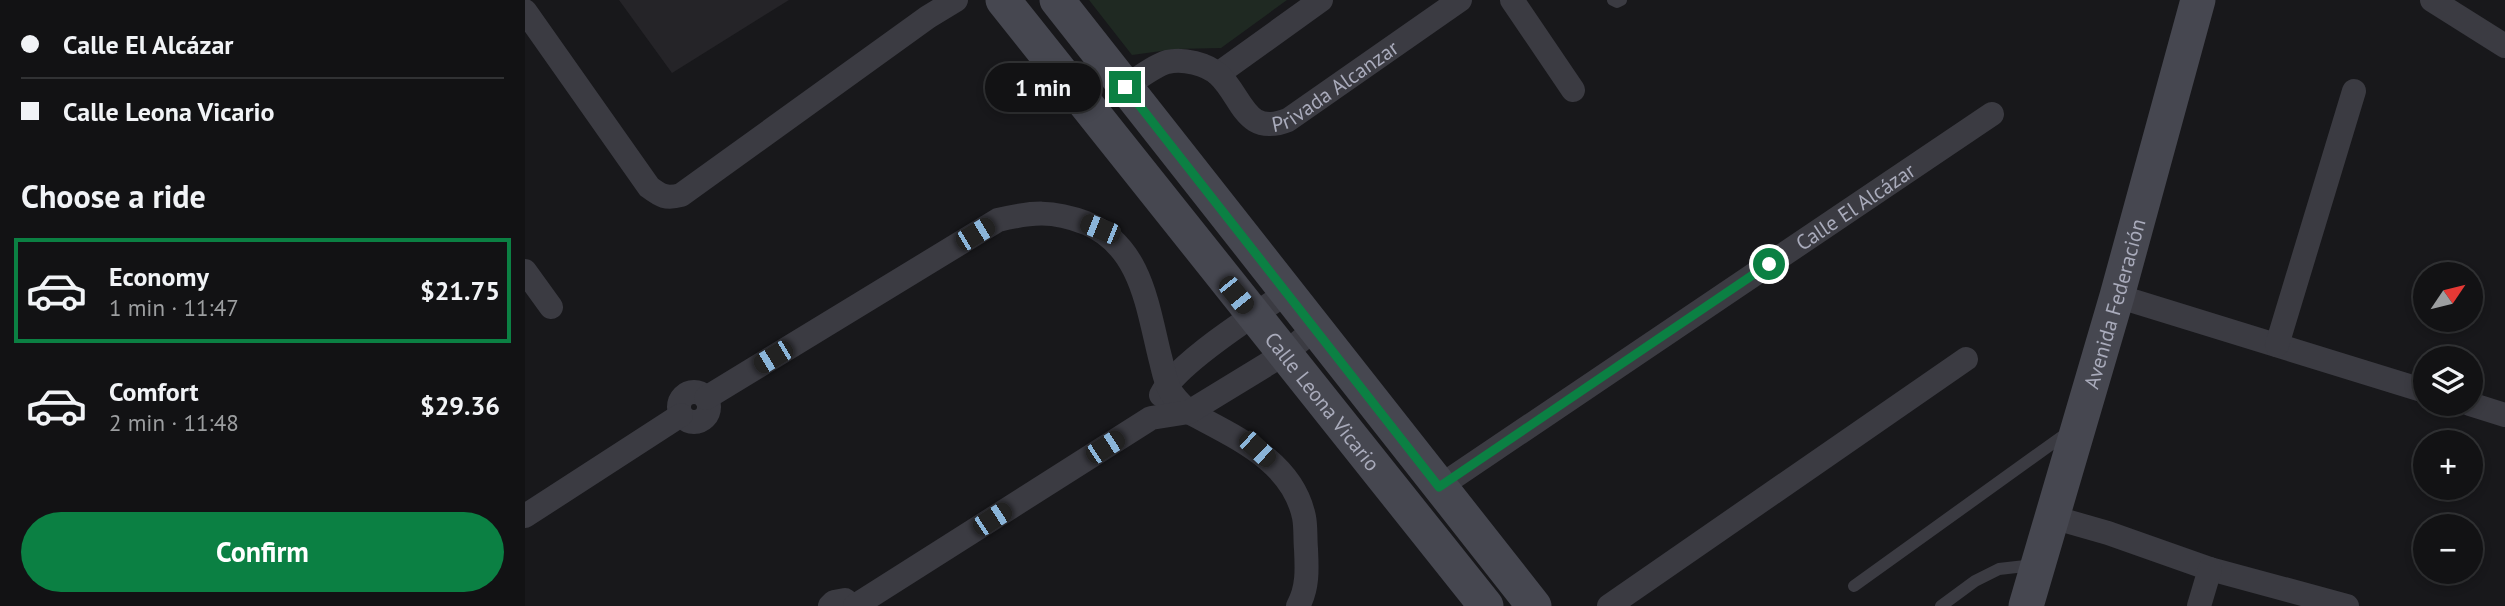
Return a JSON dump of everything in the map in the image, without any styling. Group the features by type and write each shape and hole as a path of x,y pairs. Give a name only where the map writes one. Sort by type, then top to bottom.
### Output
{"main road":[{"name":"Calle Leona Vicario","path":"1003,0 1486,606"},
{"name":"Calle Leona Vicario","path":"1057,0 1534,606"},
{"name":"Avenida Federación","path":"2026,606 2117,296 2198,0"}],"street":[{"path":"525,11 649,187 659,195 669,198 681,195 927,17 956,0"},
{"path":"1125,87 1165,63 1193,62 1218,74 1321,0"},
{"name":"Privada Alcanzar","path":"1218,74 1250,117 1263,124 1277,124 1288,120 1460,0"},
{"path":"1512,0 1573,90"},
{"path":"2432,0 2505,46"},
{"path":"2277,345 2354,91"},
{"name":"Calle El Alcázar","path":"1439,487 1992,114"},
{"path":"525,516 681,415 692,422 705,417 708,411 706,398 998,220 1030,212 1063,214 1100,229 1129,257 1142,284 1167,384 1172,393 1189,412 1257,449 1282,472 1296,494 1304,516 1307,575 1298,606"},
{"path":"525,271 551,307"},
{"path":"1151,418 1167,384 1253,316 1287,293"},
{"path":"2117,296 2413,387"},
{"path":"830,606 834,602 845,600 854,606 1151,418 1189,412 1283,354 1315,329"},
{"path":"1609,606 1966,359"},
{"path":"2483,408 2505,415"},
{"path":"2052,517 2108,533 2210,569 2347,606"},
{"path":"2199,606 2210,569"}],"lane":[{"path":"1613,0 1621,0"},
{"path":"1854,586 2079,425"},
{"path":"1941,606 1975,581 1999,569 2038,564"}],"shaded area":[{"path":"619,0 789,0 672,73"},
{"path":"1089,0 1287,0 1221,48 1176,49 1132,55"}],"route":[{"path":"1125,87 1439,487 1769,264"}]}
